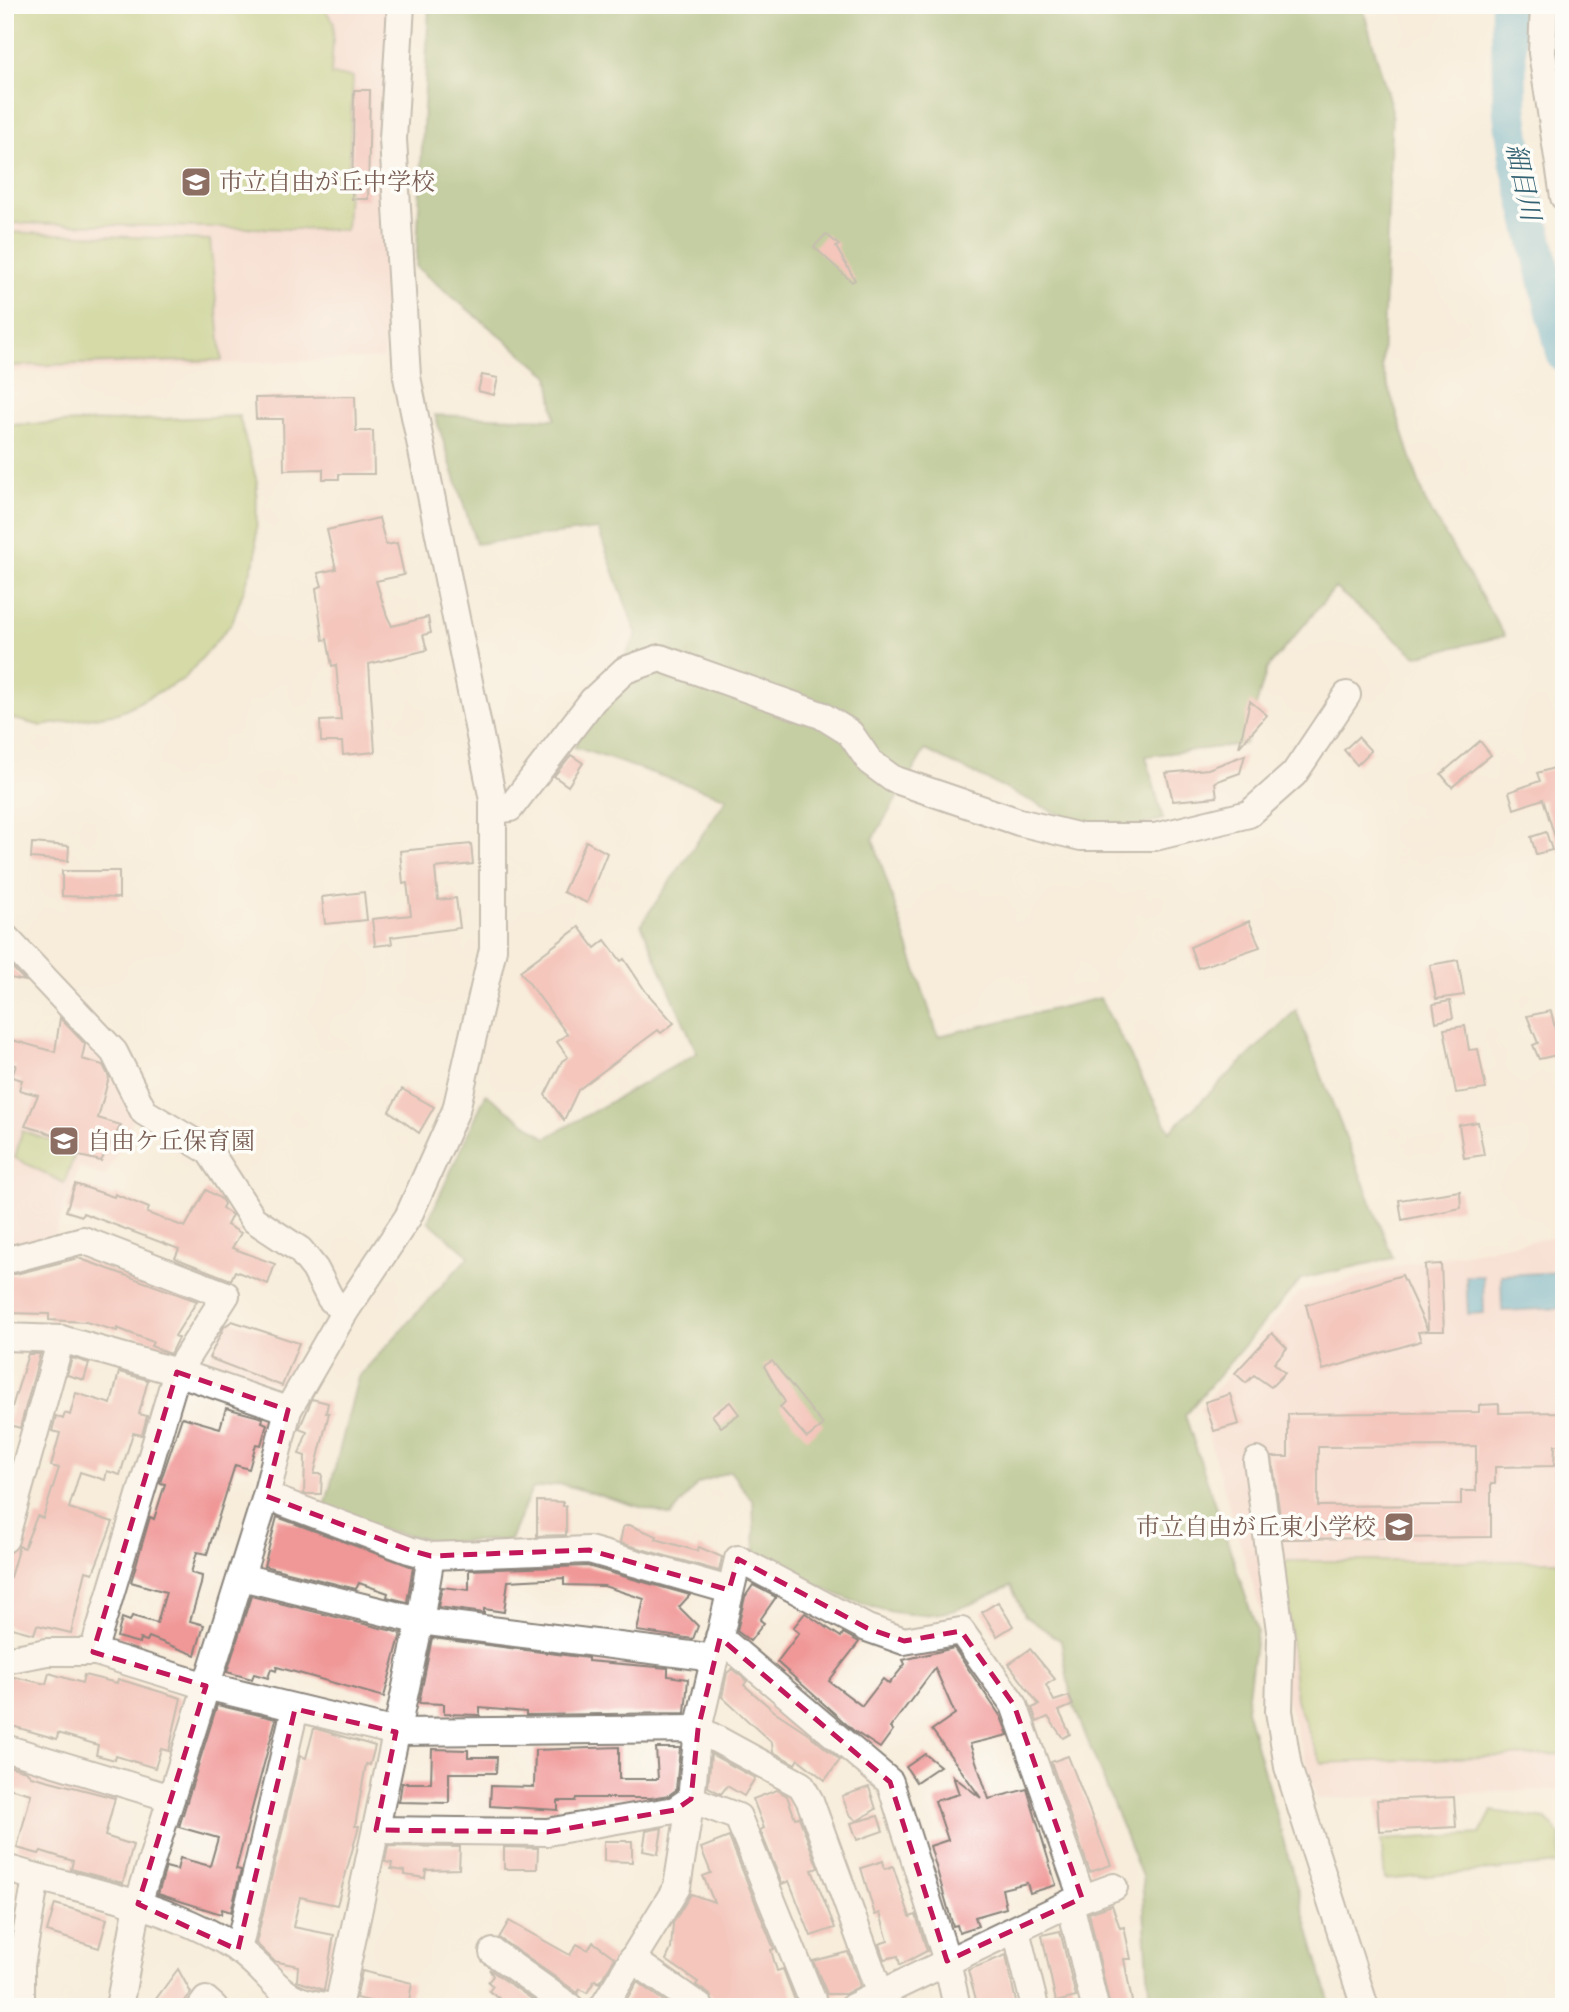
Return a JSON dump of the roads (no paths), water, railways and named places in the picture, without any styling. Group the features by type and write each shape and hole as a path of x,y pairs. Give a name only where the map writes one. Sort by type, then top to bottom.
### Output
{"street":[{"path":"120,2007 138,1904 266,1496 288,1410 344,1313 408,1217 456,1110 493,949 493,810 470,671 407,377 393,139 401,5"},
{"path":"1544,5 1542,53 1564,197"},
{"path":"493,810 510,808 593,701 625,670 660,658 821,715 850,733 870,762 893,779 1019,822 1081,836 1155,836 1250,814 1294,774 1346,695"},
{"path":"5,937 114,1052 144,1112 209,1151 253,1219 300,1250 315,1269 330,1298 344,1313"},
{"path":"5,1258 12,1259 83,1240 226,1295 177,1372 93,1652"},
{"path":"5,1337 61,1339 177,1372 288,1410"},
{"path":"5,1539 61,1339"},
{"path":"1257,1461 1282,1638 1279,1711 1288,1767 1365,2007"},
{"path":"266,1496 431,1556 589,1550 729,1590"},
{"path":"5,1868 138,1904 175,1917 238,1950 281,1991 307,2005 338,2007 420,1621 431,1556"},
{"path":"603,2007 677,1887 691,1799 698,1730 738,1559 867,1628 904,1641 961,1631 1014,1705 1076,1900 1095,2007"},
{"path":"241,1577 420,1621 717,1647 890,1782 947,1961 957,2007"},
{"path":"5,1660 47,1652 93,1652 206,1686 396,1732 698,1730 801,1785 810,1801 881,2001"},
{"path":"238,1950 295,1709"},
{"path":"5,1748 171,1798"},
{"path":"376,1830 547,1832 675,1810 691,1799"},
{"path":"691,1799 738,1816 815,2007"},
{"path":"21,2007 21,1965 36,1878"},
{"path":"853,2007 881,2001 947,1961 1076,1900 1114,1887"},
{"path":"1016,1930 1035,2007"},
{"path":"493,1952 570,2007"},
{"path":"632,1959 700,2007"},
{"path":"201,2007 206,2000 214,2007"}],"water":[{"path":"1564,1272 1564,1308 1502,1311 1501,1275"},
{"path":"1466,1276 1483,1276 1484,1313 1468,1314"}],"waterway":[{"name":"細目川","path":"1508,5 1510,111 1517,162 1564,355"}],"place":[{"name":"市立自由が丘中学校","path":"196,182"},
{"name":"自由ケ丘保育園","path":"64,1141"},
{"name":"市立自由が丘東小学校","path":"1399,1527"}]}
